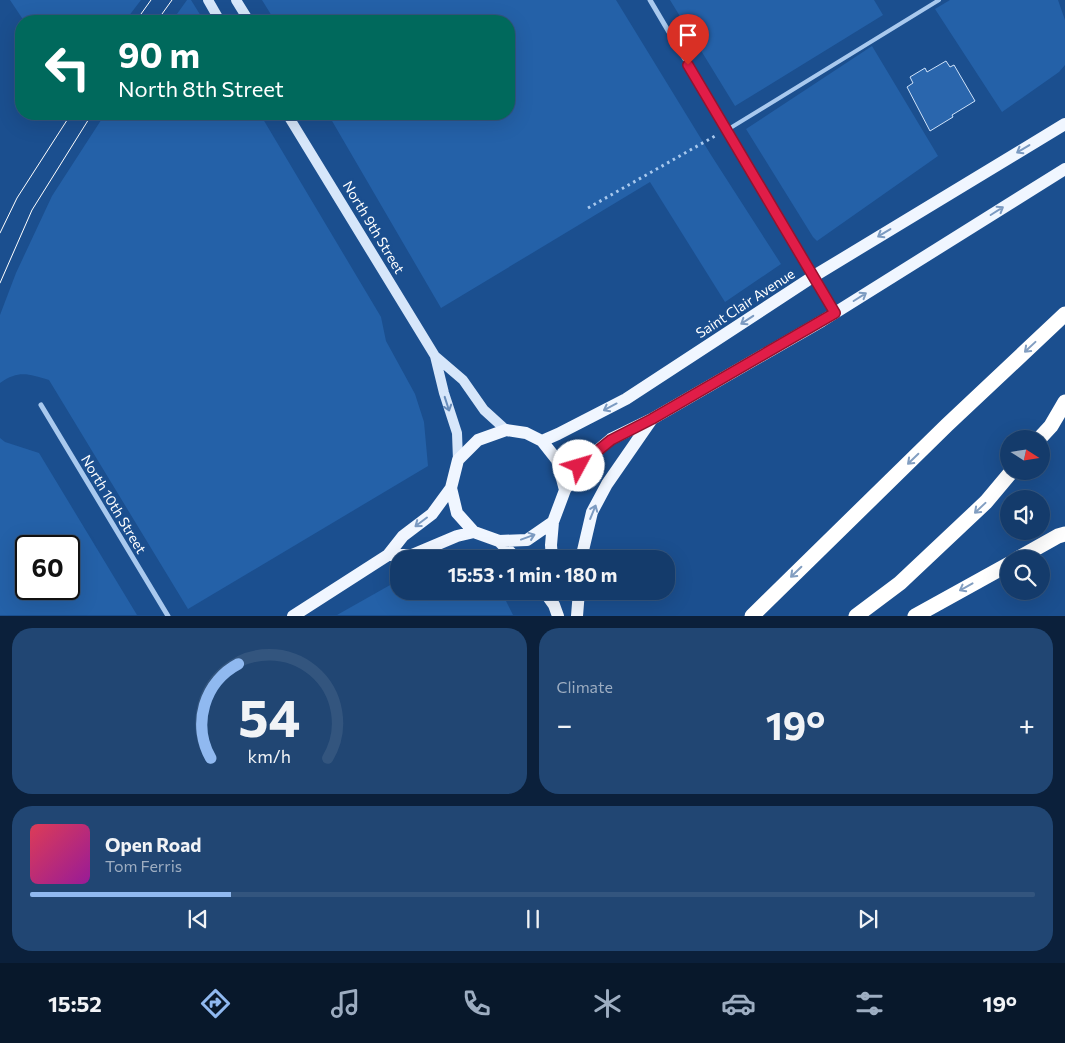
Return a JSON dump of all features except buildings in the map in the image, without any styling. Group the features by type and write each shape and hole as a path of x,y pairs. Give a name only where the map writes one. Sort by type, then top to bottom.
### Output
{"highway":[{"path":"752,616 1065,314"},
{"path":"1047,430 1065,402"},
{"path":"856,616 900,583 986,502 1004,480"},
{"path":"1033,550 1065,534"},
{"path":"915,616 1000,569"}],"main road":[{"path":"208,0 217,15"},
{"path":"236,0 245,15"},
{"name":"North 9th Street","path":"291,120 435,356 444,393 457,433 458,460"},
{"name":"Saint Clair Avenue","path":"542,441 626,399 814,276 1064,122"},
{"path":"551,550 553,522 564,490 579,466 611,440 652,419 835,313 1065,169"},
{"name":"North 9th Street","path":"435,356 463,380 484,410 506,430"},
{"path":"583,550 592,512 607,484 652,419"},
{"path":"293,616 388,555 403,536 432,514 451,488 458,460 478,440 506,430 526,433 542,441 557,460 564,490"},
{"path":"451,488 457,513 474,532 499,541 527,540 553,522"},
{"path":"388,555 412,555 457,536 474,532"},
{"path":"499,541 508,550"},
{"path":"577,616 578,600"}],"street":[{"path":"650,0 835,313"},
{"name":"North 10th Street","path":"40,405 168,616"}],"lane":[{"path":"727,130 939,0"}],"path":[{"path":"588,208 727,130"}],"shaded area":[{"path":"10,0 141,0 130,15 20,15"},
{"path":"187,0 191,0 200,15 176,15"},
{"path":"262,0 616,0 711,155 781,264 725,302 650,182 441,308 331,120 515,120 515,15 271,15"},
{"path":"670,0 874,0 883,15 735,106"},
{"path":"950,0 1058,0 1065,20 1065,65 1059,72 1002,112 935,9"},
{"path":"872,46 938,156 817,241 746,129"},
{"path":"101,120 264,120 381,317 386,341 415,394 424,422 428,466 188,609 49,380 24,374 13,376 0,383 0,315 16,273 52,196"},
{"path":"0,438 5,442 39,453 137,615 0,615"},
{"path":"390,585 390,600 506,600 513,615 337,615"}],"tram line":[{"path":"140,15 151,0"},
{"path":"161,15 172,0"},
{"path":"0,233 17,198 67,120"},
{"path":"0,283 32,210 88,120"}],"route":[{"path":"579,466 611,440 652,419 835,313 688,65"}]}
